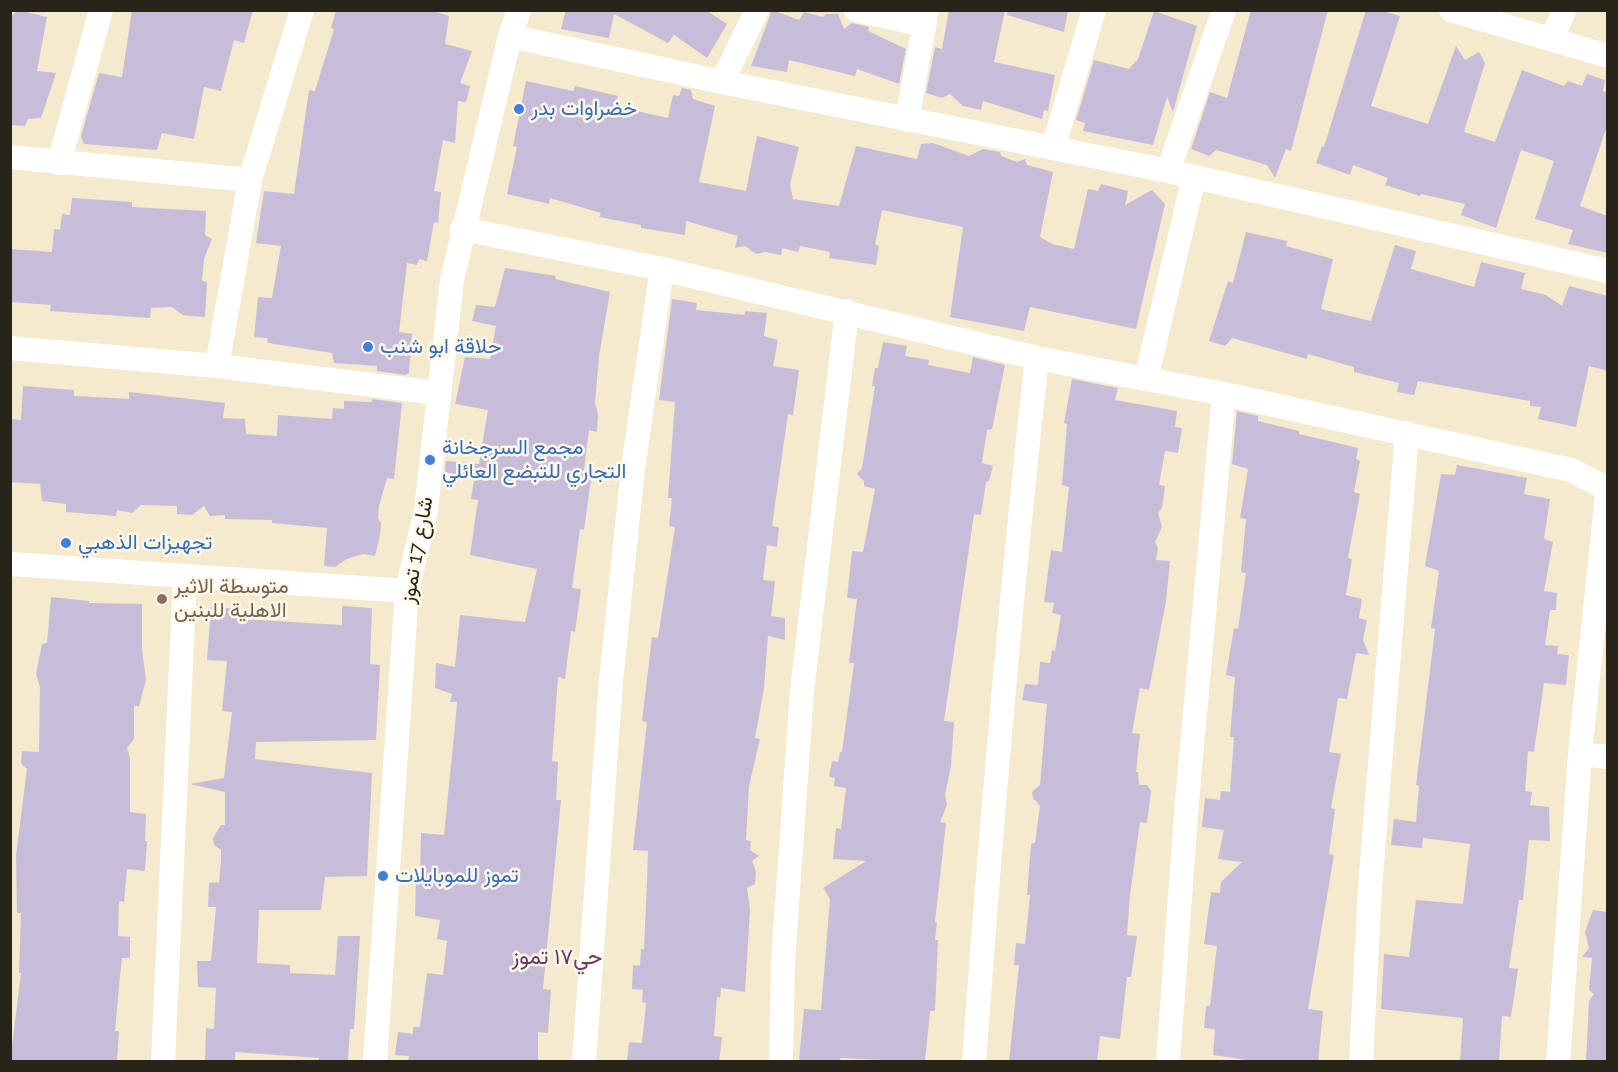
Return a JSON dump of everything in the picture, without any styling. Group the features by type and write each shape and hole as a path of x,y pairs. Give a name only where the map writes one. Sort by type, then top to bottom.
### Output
{"street":[{"path":"58,163 101,10"},
{"path":"216,366 250,180 302,10"},
{"name":"شارع 17 تموز","path":"375,1062 407,591 426,510 452,280 462,230 510,36 519,10"},
{"path":"722,82 757,10"},
{"path":"856,10 925,18 907,120"},
{"path":"1053,148 1094,10"},
{"path":"1168,171 1224,10"},
{"path":"1451,10 1608,56"},
{"path":"1552,39 1564,10"},
{"path":"510,36 907,120 1168,171 1608,272"},
{"path":"10,157 250,180"},
{"path":"1146,379 1194,177"},
{"path":"462,230 662,269 847,311 1037,358 1224,394 1407,433 1571,470 1607,488 1580,754 1558,1062"},
{"path":"584,1062 611,681 633,468 662,269"},
{"path":"781,1062 783,962 802,691 847,311"},
{"path":"10,348 216,366 438,393"},
{"path":"974,1062 994,778 1013,568 1037,358"},
{"path":"1168,1062 1186,801 1224,394"},
{"path":"1360,1062 1370,886 1407,433"},
{"path":"10,564 407,591"},
{"path":"163,1062 184,577"},
{"path":"1580,754 1608,757"}],"building":[{"path":"18,10 47,17 37,71 56,73 41,118 28,119 25,126 10,125 10,18"},
{"path":"132,10 253,10 244,43 234,40 221,91 204,87 194,139 162,133 157,150 84,144 81,136 99,73 122,77"},
{"path":"336,10 430,10 449,16 445,44 472,51 460,83 470,86 466,102 458,101 455,143 443,140 434,191 441,192 438,223 434,222 427,261 419,259 417,265 407,263 399,332 412,334 409,373 405,375 377,371 377,366 334,363 332,353 268,343 267,338 254,337 258,297 272,298 281,246 256,243 264,191 294,194 309,90 315,91 334,29 331,28"},
{"path":"566,10 706,10 727,24 707,58 674,35 668,43 614,14 609,38 561,29"},
{"path":"772,10 799,20 804,12 823,17 826,14 838,14 844,29 852,23 869,27 868,31 906,49 899,84 857,69 855,76 789,60 787,72 751,66"},
{"path":"949,10 1005,10 994,62 1055,75 1048,111 1044,110 1042,119 983,101 981,110 963,106 950,94 942,98 926,93 935,47 942,49"},
{"path":"1008,10 1068,10 1064,32 1007,15"},
{"path":"1251,10 1328,10 1291,151 1286,149 1275,178 1267,165 1216,150 1209,156 1191,149 1210,92 1227,98"},
{"path":"1366,10 1379,10 1400,16 1371,106 1428,124 1456,46 1465,60 1479,52 1485,63 1464,132 1495,142 1522,70 1564,86 1568,81 1582,86 1587,74 1605,80 1603,91 1608,93 1608,123 1580,206 1608,216 1608,253 1568,244 1573,230 1535,219 1554,161 1521,150 1496,228 1461,215 1465,204 1421,194 1420,196 1385,185 1388,178 1353,165 1350,175 1316,163 1322,146 1324,147"},
{"path":"1154,11 1197,26 1173,112 1167,97 1153,145 1083,131 1085,123 1076,120 1094,60 1129,69 1138,59"},
{"path":"526,81 573,91 575,86 618,96 615,106 668,118 673,95 679,96 682,88 691,90 693,99 715,106 699,182 746,191 757,136 799,147 790,184 793,199 839,206 856,146 917,159 921,144 933,143 969,156 983,149 1000,152 1001,156 1017,162 1025,159 1027,165 1053,172 1040,237 1052,244 1074,249 1088,189 1098,191 1101,184 1128,191 1125,205 1152,190 1165,204 1136,329 1030,307 1024,331 950,317 963,227 882,210 875,244 879,246 876,265 829,258 830,252 800,246 798,252 782,248 781,255 766,252 756,254 745,246 735,248 738,236 686,221 685,235 641,228 641,225 599,217 601,213 550,198 549,204 507,194 517,147 513,146"},
{"path":"72,198 132,202 132,207 206,211 205,235 212,239 204,259 202,281 207,282 205,317 183,315 172,307 151,308 150,318 50,311 51,305 10,302 10,249 52,252 54,229 60,230 62,214 70,215"},
{"path":"1246,232 1287,241 1286,246 1333,259 1321,309 1371,321 1395,245 1416,251 1411,269 1474,287 1481,262 1525,273 1521,289 1546,295 1562,306 1569,286 1608,296 1608,371 1589,366 1576,427 1538,419 1541,407 1530,406 1530,401 1418,381 1414,395 1397,392 1399,383 1354,372 1354,367 1308,354 1307,359 1232,338 1225,346 1209,341 1228,281 1233,283"},
{"path":"505,268 556,276 555,279 610,292 599,356 595,404 598,414 597,432 589,430 583,477 591,479 584,530 580,529 572,588 581,589 575,632 571,631 565,679 558,677 552,761 558,762 556,800 561,800 543,989 551,990 548,1033 538,1032 538,1062 408,1062 409,1056 395,1055 398,1032 413,1034 413,1027 420,1027 427,973 443,975 447,941 437,939 440,920 415,916 416,877 420,877 421,833 444,835 456,715 457,702 450,702 452,694 435,688 436,663 455,667 460,615 525,622 537,569 470,555 478,500 471,499 474,480 445,472 446,461 479,464 488,410 455,404 465,357 490,359 496,326 472,321 476,305 495,307"},
{"path":"672,299 697,303 696,310 745,315 745,311 767,313 764,336 778,340 773,366 799,370 793,415 788,414 772,526 779,527 777,547 767,545 763,580 775,581 771,616 785,618 785,640 768,636 764,688 755,738 760,739 749,786 746,840 751,841 750,850 759,856 752,861 756,872 755,884 747,888 750,909 745,992 721,988 720,998 717,997 714,1036 722,1037 719,1062 627,1062 629,1042 642,1043 646,1003 642,1002 643,990 632,989 633,965 640,966 641,949 644,949 647,882 648,851 633,850 647,722 642,721 652,637 658,638 675,527 669,526 672,498 668,498 675,402 659,400"},
{"path":"883,342 907,346 905,356 929,360 928,365 970,373 973,357 1005,365 992,429 987,430 982,463 993,466 989,481 986,482 981,515 974,514 944,721 954,722 951,766 945,795 947,805 940,822 946,823 935,922 937,922 935,940 938,940 935,1011 930,1011 925,1062 841,1058 838,1062 810,1062 799,1060 804,1009 821,1010 830,899 823,888 866,861 833,859 836,828 841,829 846,788 834,786 835,778 829,777 832,761 838,762 840,752 842,752 854,663 849,663 857,599 847,598 852,551 863,552 875,489 864,486 864,481 857,474 862,468 875,386 872,386 875,368 878,368"},
{"path":"1072,379 1118,388 1115,400 1177,411 1175,427 1182,428 1178,453 1165,451 1159,485 1165,486 1162,508 1158,513 1162,527 1155,542 1158,548 1156,560 1170,561 1166,601 1149,690 1140,688 1132,733 1140,734 1136,772 1138,772 1139,785 1147,785 1151,791 1147,823 1140,822 1130,895 1127,935 1137,936 1131,977 1127,977 1120,1039 1100,1036 1097,1062 1009,1062 1019,965 1014,965 1016,943 1025,944 1030,895 1027,895 1031,844 1035,843 1040,806 1033,798 1032,792 1040,785 1047,704 1022,700 1025,684 1038,685 1040,662 1050,663 1052,650 1055,651 1061,615 1052,613 1054,603 1044,602 1051,550 1062,552 1069,487 1062,485 1067,424 1064,423"},
{"path":"23,386 74,390 74,396 129,399 129,392 225,403 223,418 245,419 246,434 277,436 278,415 332,419 333,408 344,409 344,401 372,402 372,399 402,403 394,479 387,478 379,506 378,518 381,523 375,556 363,554 347,559 335,567 324,566 327,528 272,523 272,520 225,519 225,515 210,516 204,506 192,515 177,514 177,506 141,505 132,513 117,510 116,516 66,512 66,504 42,501 40,484 10,482 10,419 21,420"},
{"path":"1237,411 1258,416 1258,421 1299,431 1299,434 1358,448 1356,459 1360,461 1354,492 1360,494 1348,558 1352,559 1346,595 1362,599 1359,618 1367,620 1363,640 1369,655 1356,653 1347,699 1338,698 1329,752 1341,754 1331,808 1335,809 1329,854 1334,855 1308,1009 1323,1011 1318,1062 1261,1062 1213,1055 1215,1029 1204,1028 1206,1006 1210,1006 1217,946 1204,944 1211,892 1220,893 1221,882 1242,862 1218,859 1224,830 1202,827 1205,798 1220,800 1221,791 1230,792 1234,737 1230,737 1235,677 1226,675 1234,628 1238,629 1246,573 1241,572 1246,519 1240,518 1248,469 1232,464"},
{"path":"1457,465 1527,478 1524,494 1550,499 1544,539 1553,542 1544,591 1557,593 1556,610 1550,610 1545,645 1558,646 1557,654 1569,655 1566,685 1544,683 1534,752 1528,751 1525,791 1532,792 1530,805 1549,807 1550,841 1529,840 1523,900 1519,900 1509,968 1518,969 1511,1017 1502,1016 1499,1062 1460,1062 1463,1018 1381,1009 1384,954 1409,957 1416,900 1463,904 1470,844 1423,838 1422,848 1391,845 1394,819 1416,822 1419,786 1416,785 1435,629 1431,628 1439,571 1425,566 1441,474 1455,475"},
{"path":"51,597 89,601 89,603 142,604 142,650 146,680 139,706 134,706 134,739 127,748 130,758 130,812 146,814 145,841 147,841 145,871 127,869 124,902 119,901 118,936 130,937 130,958 122,958 115,1031 119,1031 117,1062 10,1062 21,973 19,973 21,913 17,913 16,855 27,769 21,763 22,751 39,752 40,687 36,674 42,644 47,643"},
{"path":"342,606 372,608 370,664 380,665 376,740 256,742 255,759 372,773 367,876 325,877 321,910 259,910 257,963 290,965 290,973 335,975 338,936 360,936 354,1029 350,1029 348,1060 318,1062 319,1058 235,1052 235,1062 205,1062 206,1028 214,1029 216,988 198,987 197,961 211,961 216,907 208,907 209,883 219,882 221,850 214,845 213,838 221,825 225,825 225,792 190,784 224,778 232,712 222,711 227,661 207,660 211,607 239,609 241,619 342,625"},
{"path":"1593,910 1608,912 1608,1062 1586,1062 1589,1001 1594,994 1589,990 1592,958 1582,957 1589,948 1585,932"}],"place":[{"name":"خضراوات بدر","path":"519,109"},
{"name":"حلاقة ابو شنب","path":"368,347"},
{"name":"مجمع السرجخانة التجاري للتبضع العائلي","path":"430,460"},
{"name":"تجهيزات الذهبي","path":"66,543"},
{"name":"متوسطة الاثير الاهلية للبنين","path":"162,599"},
{"name":"تموز للموبايلات","path":"383,876"}],"district":[{"name":"حي۱۷ تموز","path":"557,957"}]}
